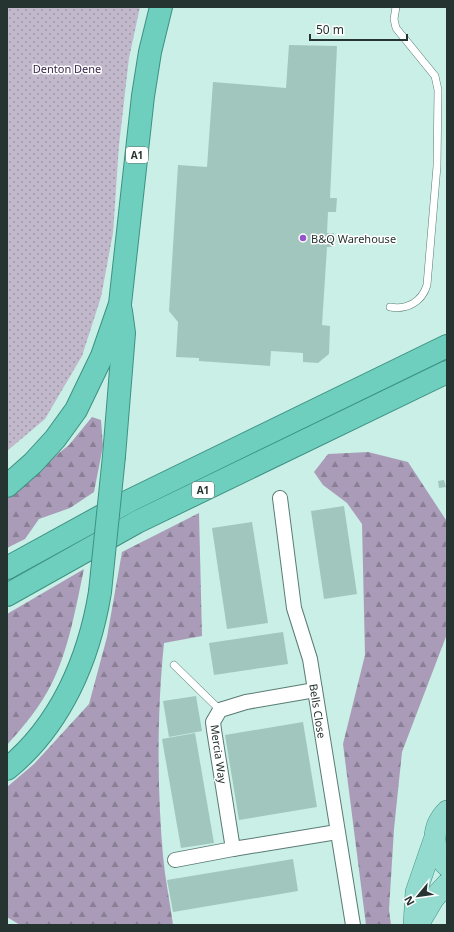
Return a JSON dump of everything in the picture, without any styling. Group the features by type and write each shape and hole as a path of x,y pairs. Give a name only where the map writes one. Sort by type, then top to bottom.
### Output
{"highway":[{"name":"A1","path":"7,486 33,463 55,439 76,410 102,356 120,304 143,96 150,52 161,7"},
{"name":"A1","path":"7,769 30,747 47,727 74,682 86,651 100,592 114,456 124,333 120,304"},
{"name":"A1","path":"7,568 129,501 447,346"},
{"name":"A1","path":"7,596 137,522 447,372"}],"main road":[{"path":"414,925 416,892 434,840 436,827 445,810"},
{"path":"434,840 438,854 447,866"},
{"path":"418,925 434,898 447,884"}],"street":[{"name":"Bells Close","path":"280,498 294,608 310,659 353,925"},
{"name":"Mercia Way","path":"234,849 213,722 220,710 246,702 315,690"},
{"path":"175,860 337,832"}],"lane":[{"path":"390,307 397,309 406,307 416,302 425,292 427,285 436,166 438,100 435,76 396,28 394,19 396,7"},
{"path":"174,665 220,710"}],"green space":[{"name":"Denton Dene","path":"7,7 140,7 129,58 119,145 113,233 101,297 82,356 45,419 7,451"},
{"path":"92,417 101,420 103,446 94,492 70,508 39,519 25,539 7,548 7,494 69,445"},
{"path":"368,452 408,462 446,520 447,525 447,634 402,752 394,829 389,910 391,925 366,925 343,744 365,655 362,524 347,503 323,485 314,472 328,454"},
{"path":"199,513 202,636 164,643 160,695 159,777 161,830 164,865 173,925 20,925 7,917 7,787 34,764 89,704 107,637 122,552"},
{"path":"84,569 71,627 58,670 37,708 7,745 7,614"}],"building":[{"path":"289,45 337,46 330,198 337,198 336,212 328,212 327,233 334,233 334,247 327,247 322,325 330,326 329,354 318,363 303,362 303,353 271,351 270,366 199,361 199,358 176,357 178,322 169,311 178,165 207,167 213,82 286,88"},
{"path":"444,480 446,487 439,488 438,481"},
{"path":"344,506 357,594 324,599 311,511"},
{"path":"252,522 268,623 227,629 212,528"},
{"path":"283,632 288,664 214,675 209,643"},
{"path":"196,696 202,731 169,737 163,701"},
{"path":"303,722 317,807 239,820 225,735"},
{"path":"195,733 214,843 181,848 162,739"},
{"path":"293,859 298,891 173,912 167,880"}],"place":[{"name":"B&Q Warehouse","path":"303,238"}]}
